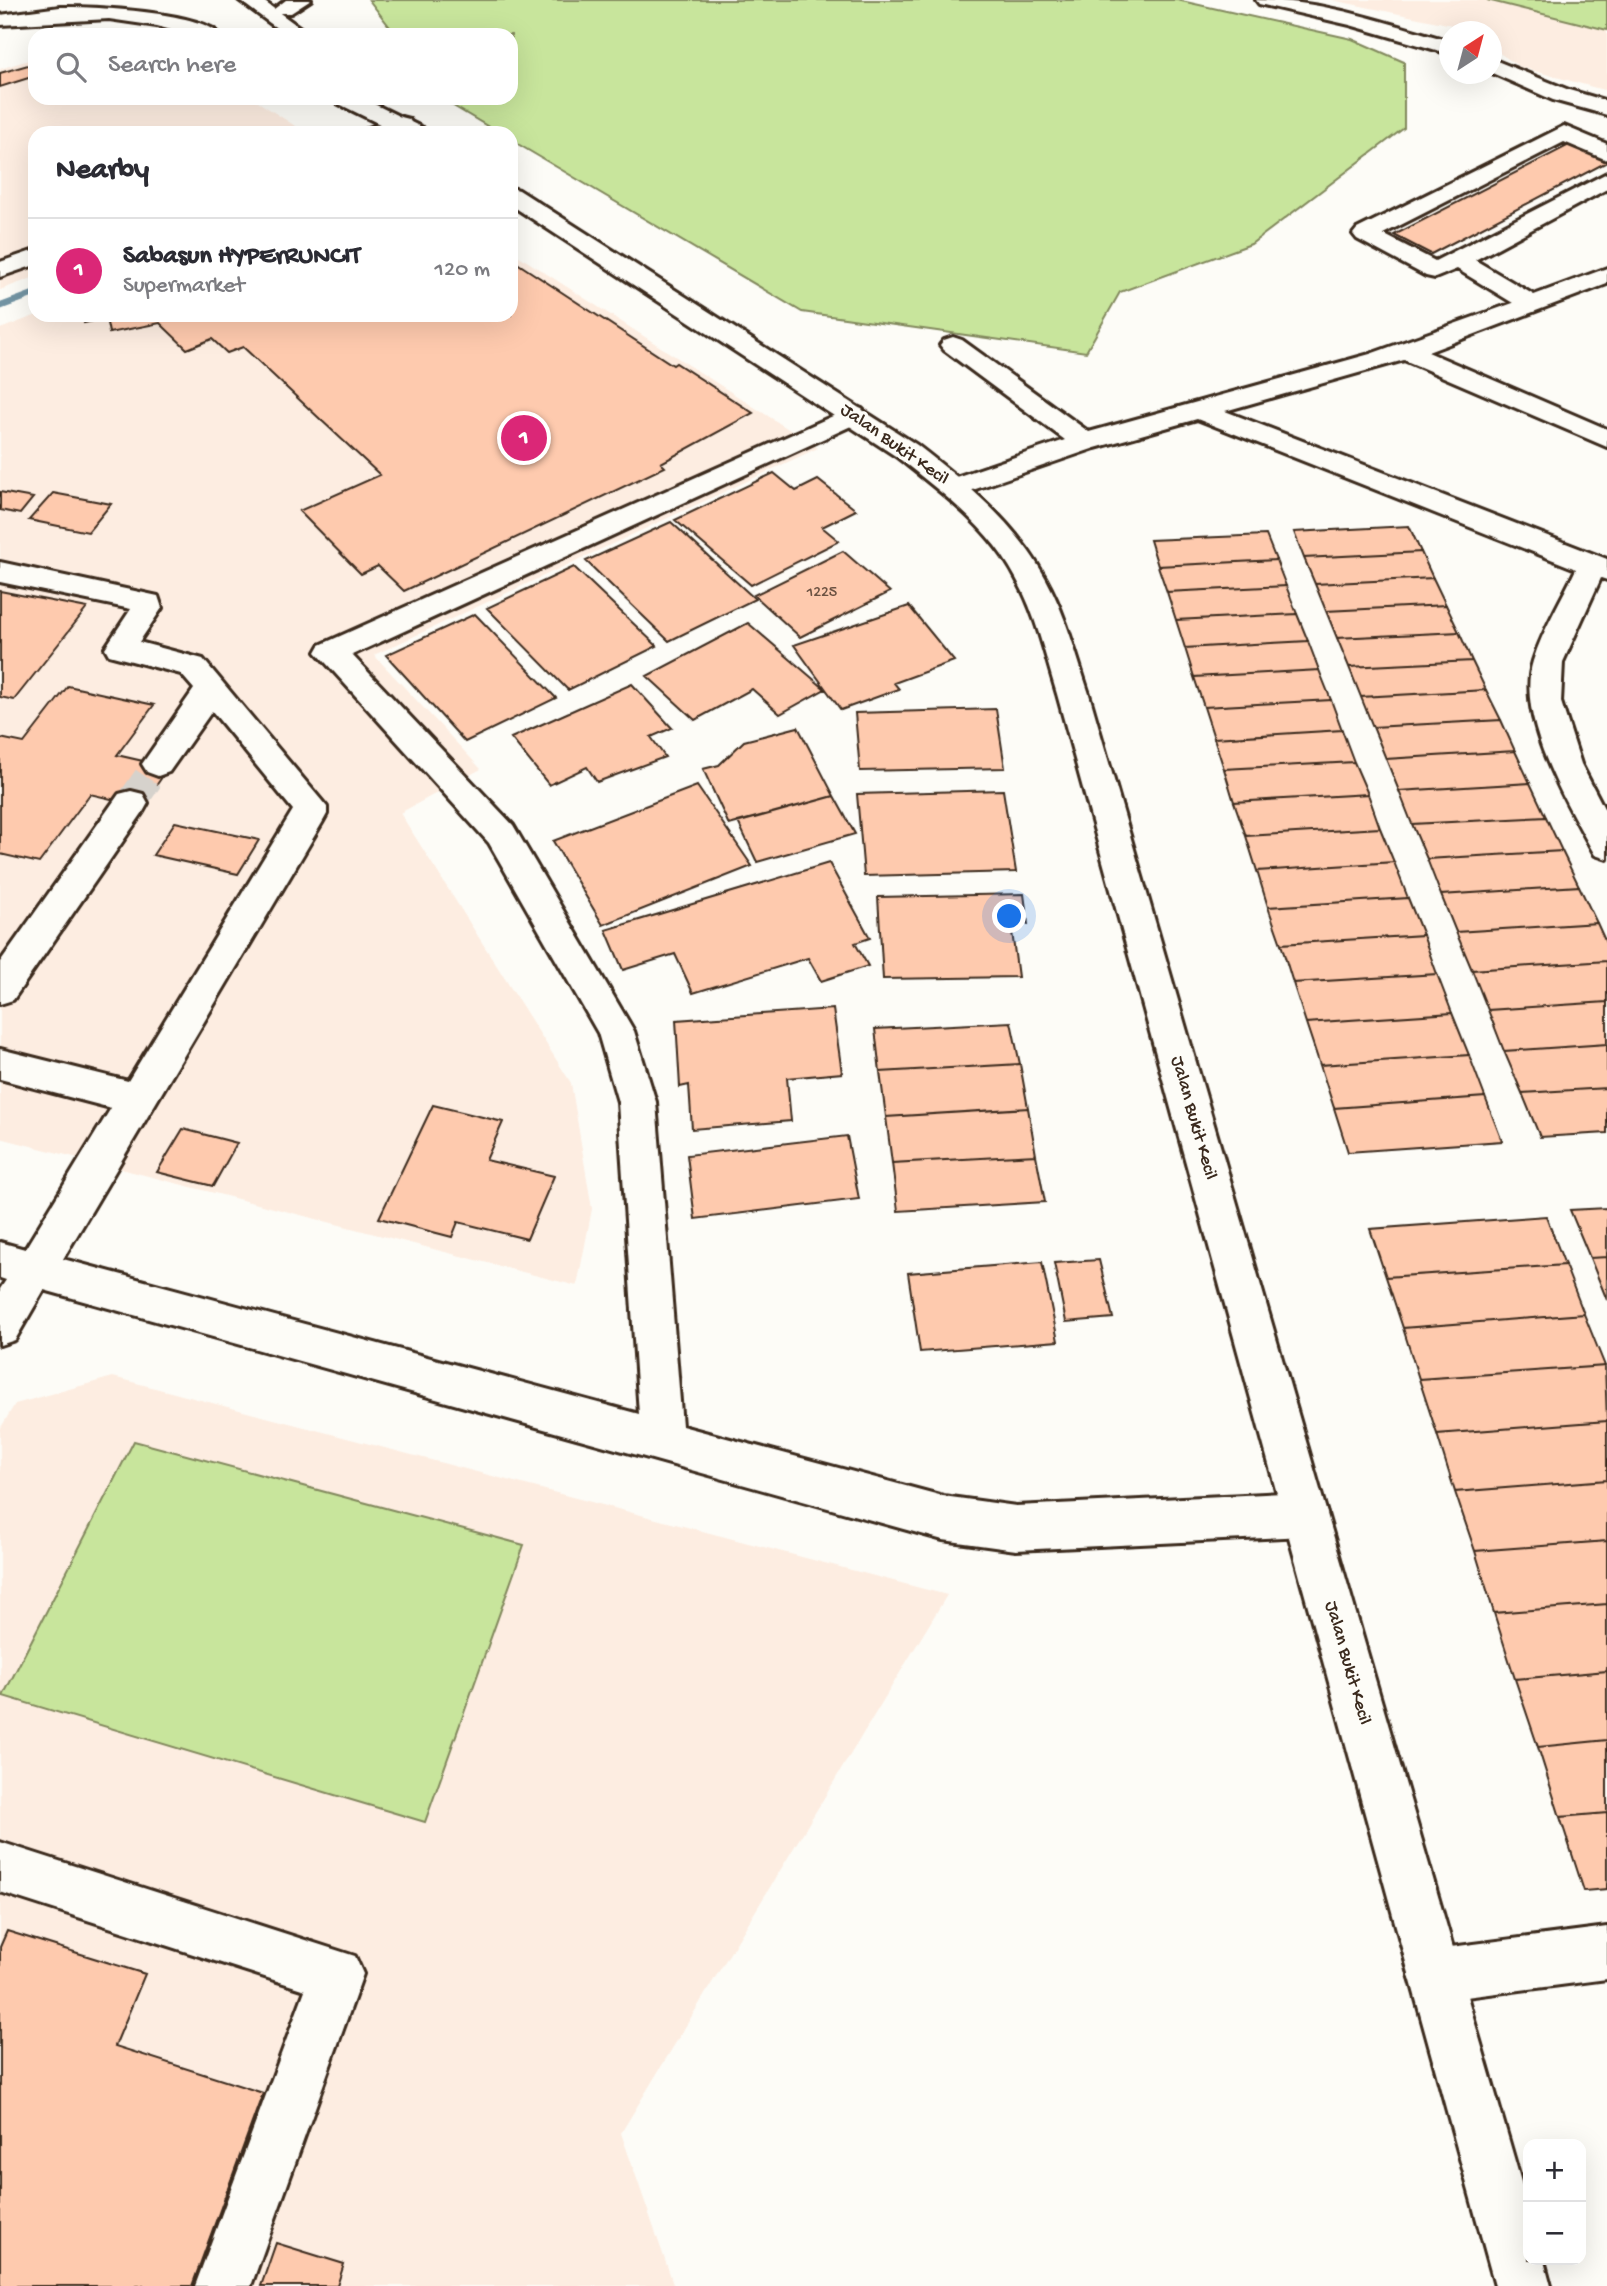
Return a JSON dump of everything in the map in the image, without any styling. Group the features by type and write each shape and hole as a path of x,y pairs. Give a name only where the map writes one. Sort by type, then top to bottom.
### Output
{"street":[{"path":"3,21 70,0"},
{"path":"249,0 290,28"},
{"path":"1266,0 1378,26 1439,45"},
{"path":"287,3 305,28"},
{"path":"192,7 224,28"},
{"path":"3,21 98,11 150,17 187,28"},
{"path":"1502,69 1561,95 1607,108"},
{"path":"1561,95 1564,133"},
{"path":"359,105 402,126"},
{"path":"382,105 405,126"},
{"path":"1564,133 1607,153"},
{"path":"1564,133 1365,234 1435,271 1607,180"},
{"name":"Jalan Bukit Kecil","path":"518,200 907,451 954,487 1008,543 1030,576 1047,612 1073,694 1523,2286"},
{"path":"1457,259 1533,305"},
{"path":"0,270 28,260"},
{"path":"954,487 1085,442 1404,351 1533,305 1607,275"},
{"path":"953,345 1085,442"},
{"path":"1404,351 1607,439"},
{"path":"1198,410 1600,567 1548,662 1545,702 1565,764 1607,846"},
{"path":"662,1441 637,1102 616,1031 501,834 331,652 853,415"},
{"path":"0,572 148,603 148,608 120,648 186,662 211,688 310,807 310,814 138,1098 18,1265 0,1326"},
{"path":"158,764 211,688"},
{"path":"0,990 131,803"},
{"path":"0,1064 138,1098"},
{"path":"18,1265 943,1518 1016,1528 1305,1514"},
{"path":"0,1867 337,1974 223,2286"},
{"path":"1435,1975 1607,1953"}],"shaded area":[{"path":"1332,0 1607,0 1607,91 1520,67 1502,55 1502,21 1439,22"},
{"path":"28,60 28,105 263,105 295,126 28,126 28,280 0,290 0,69"},
{"path":"518,255 818,448 374,655 481,769 400,813 571,1083 592,1209 577,1286 0,1138 0,329 28,318 28,322 518,322"},
{"path":"113,1377 947,1595 621,2133 674,2286 0,2286 0,1429 15,1404"}],"green space":[{"path":"369,0 1177,0 1352,39 1404,62 1404,128 1251,244 1120,292 1086,352 802,312 518,144 518,126 487,126 452,105 518,105 518,28 391,28"},
{"path":"1487,0 1607,0 1607,30"},
{"path":"134,1441 524,1545 425,1822 3,1696"}],"building":[{"path":"28,65 28,78 0,87 0,73"},
{"path":"1571,144 1607,162 1431,254 1394,235"},
{"path":"518,264 673,365 676,363 753,413 661,463 665,467 404,591 378,566 361,574 299,511 380,475 243,347 227,353 212,339 187,349 160,323 109,333 107,322 518,322"},
{"path":"774,473 796,491 818,480 856,510 822,527 839,541 751,585 675,520"},
{"path":"0,492 33,498 20,514 0,510"},
{"path":"53,493 111,504 88,532 29,520"},
{"path":"671,522 755,599 669,641 586,561"},
{"path":"1409,526 1421,552 1304,558 1294,532"},
{"path":"1266,535 1276,560 1158,566 1150,540"},
{"path":"843,551 890,592 800,637 754,595"},
{"path":"1421,552 1433,578 1315,584 1304,558"},
{"path":"1276,560 1286,586 1167,592 1158,566"},
{"path":"574,567 657,646 568,690 487,608"},
{"path":"1433,578 1446,605 1326,611 1315,584"},
{"path":"1286,586 1297,614 1176,620 1167,592"},
{"path":"0,591 87,608 14,700 0,697"},
{"path":"1446,605 1459,632 1337,638 1326,611"},
{"path":"909,606 954,661 894,683 899,689 841,710 794,645"},
{"path":"475,614 556,698 465,742 386,655"},
{"path":"1297,614 1308,641 1185,648 1176,620"},
{"path":"748,623 825,689 780,714 752,689 695,720 647,676"},
{"path":"1459,632 1472,661 1349,667 1337,638"},
{"path":"1308,641 1319,670 1194,677 1185,648"},
{"path":"1472,661 1486,690 1361,697 1349,667"},
{"path":"1319,670 1331,700 1204,707 1194,677"},
{"path":"632,684 672,728 651,737 665,757 597,782 587,767 549,785 511,738"},
{"path":"68,686 154,705 117,755 169,767 142,806 90,794 39,863 0,854 0,738 24,743"},
{"path":"1486,690 1501,720 1373,727 1361,697"},
{"path":"1331,700 1342,730 1214,738 1204,707"},
{"path":"996,709 1005,768 860,771 855,713"},
{"path":"1501,720 1515,751 1386,759 1373,727"},
{"path":"798,727 834,796 729,825 703,769 719,765 744,741"},
{"path":"1342,730 1354,762 1224,769 1214,738"},
{"path":"1515,751 1530,783 1399,791 1386,759"},
{"path":"1354,762 1368,794 1234,802 1224,769"},
{"path":"1530,783 1546,817 1412,824 1399,791"},
{"path":"697,786 752,866 603,925 553,841"},
{"path":"1003,790 1016,872 864,876 857,794"},
{"path":"1368,794 1380,828 1246,836 1234,802"},
{"path":"834,796 855,834 757,862 738,822"},
{"path":"1546,817 1562,851 1427,859 1412,824"},
{"path":"175,822 259,840 238,874 153,855"},
{"path":"1380,828 1394,862 1257,871 1246,836"},
{"path":"1562,851 1579,886 1441,895 1427,859"},
{"path":"1394,862 1408,898 1268,907 1257,871"},
{"path":"829,863 870,938 855,943 868,966 821,981 808,958 693,993 675,954 623,970 606,930"},
{"path":"1579,886 1597,923 1456,932 1441,895"},
{"path":"1024,894 1028,924 1011,924 1018,977 883,979 878,897"},
{"path":"1408,898 1423,935 1281,944 1268,907"},
{"path":"1597,923 1607,945 1607,961 1472,970 1456,932"},
{"path":"1423,935 1437,974 1293,983 1281,944"},
{"path":"1607,961 1607,1002 1488,1010 1472,970"},
{"path":"1437,974 1452,1013 1306,1023 1293,983"},
{"path":"1607,1002 1607,1044 1504,1051 1488,1010"},
{"path":"833,1009 842,1073 787,1078 791,1121 692,1129 689,1085 680,1087 676,1020"},
{"path":"1452,1013 1469,1055 1320,1065 1306,1023"},
{"path":"1011,1022 1020,1064 880,1072 875,1029"},
{"path":"1607,1044 1607,1088 1522,1093 1504,1051"},
{"path":"1469,1055 1485,1097 1334,1108 1320,1065"},
{"path":"1020,1064 1028,1108 886,1117 880,1072"},
{"path":"1607,1088 1607,1133 1540,1137 1522,1093"},
{"path":"1485,1097 1502,1141 1348,1152 1334,1108"},
{"path":"433,1105 503,1122 486,1160 554,1176 527,1239 458,1222 452,1237 379,1218"},
{"path":"1028,1108 1036,1155 892,1163 886,1117"},
{"path":"183,1129 237,1143 213,1186 157,1172"},
{"path":"847,1136 859,1199 695,1219 687,1155"},
{"path":"1036,1155 1045,1202 898,1211 892,1163"},
{"path":"1607,1208 1607,1257 1590,1258 1570,1210"},
{"path":"1546,1216 1565,1265 1386,1277 1370,1229"},
{"path":"1607,1257 1607,1300 1590,1258"},
{"path":"1099,1260 1113,1318 1066,1322 1054,1263"},
{"path":"1042,1262 1058,1341 920,1352 908,1273"},
{"path":"1565,1265 1584,1314 1403,1328 1386,1277"},
{"path":"1584,1314 1605,1366 1419,1379 1403,1328"},
{"path":"1605,1366 1607,1421 1437,1434 1419,1379"},
{"path":"1607,1421 1607,1480 1455,1492 1437,1434"},
{"path":"1607,1480 1607,1541 1475,1551 1455,1492"},
{"path":"1607,1541 1607,1604 1494,1613 1475,1551"},
{"path":"1607,1604 1607,1671 1515,1679 1494,1613"},
{"path":"1607,1671 1607,1740 1538,1747 1515,1679"},
{"path":"1607,1740 1607,1813 1560,1817 1538,1747"},
{"path":"1607,1813 1607,1889 1584,1891 1560,1817"},
{"path":"7,1931 145,1974 115,2046 263,2093 192,2286 0,2286 0,1947"},
{"path":"276,2243 344,2264 337,2286 261,2286"}],"waterway":[{"path":"0,307 28,296"}],"tunnel":[{"path":"131,803 158,764"}],"place":[{"name":"Sabasun HYPErRUNCIT","path":"524,438"}]}
